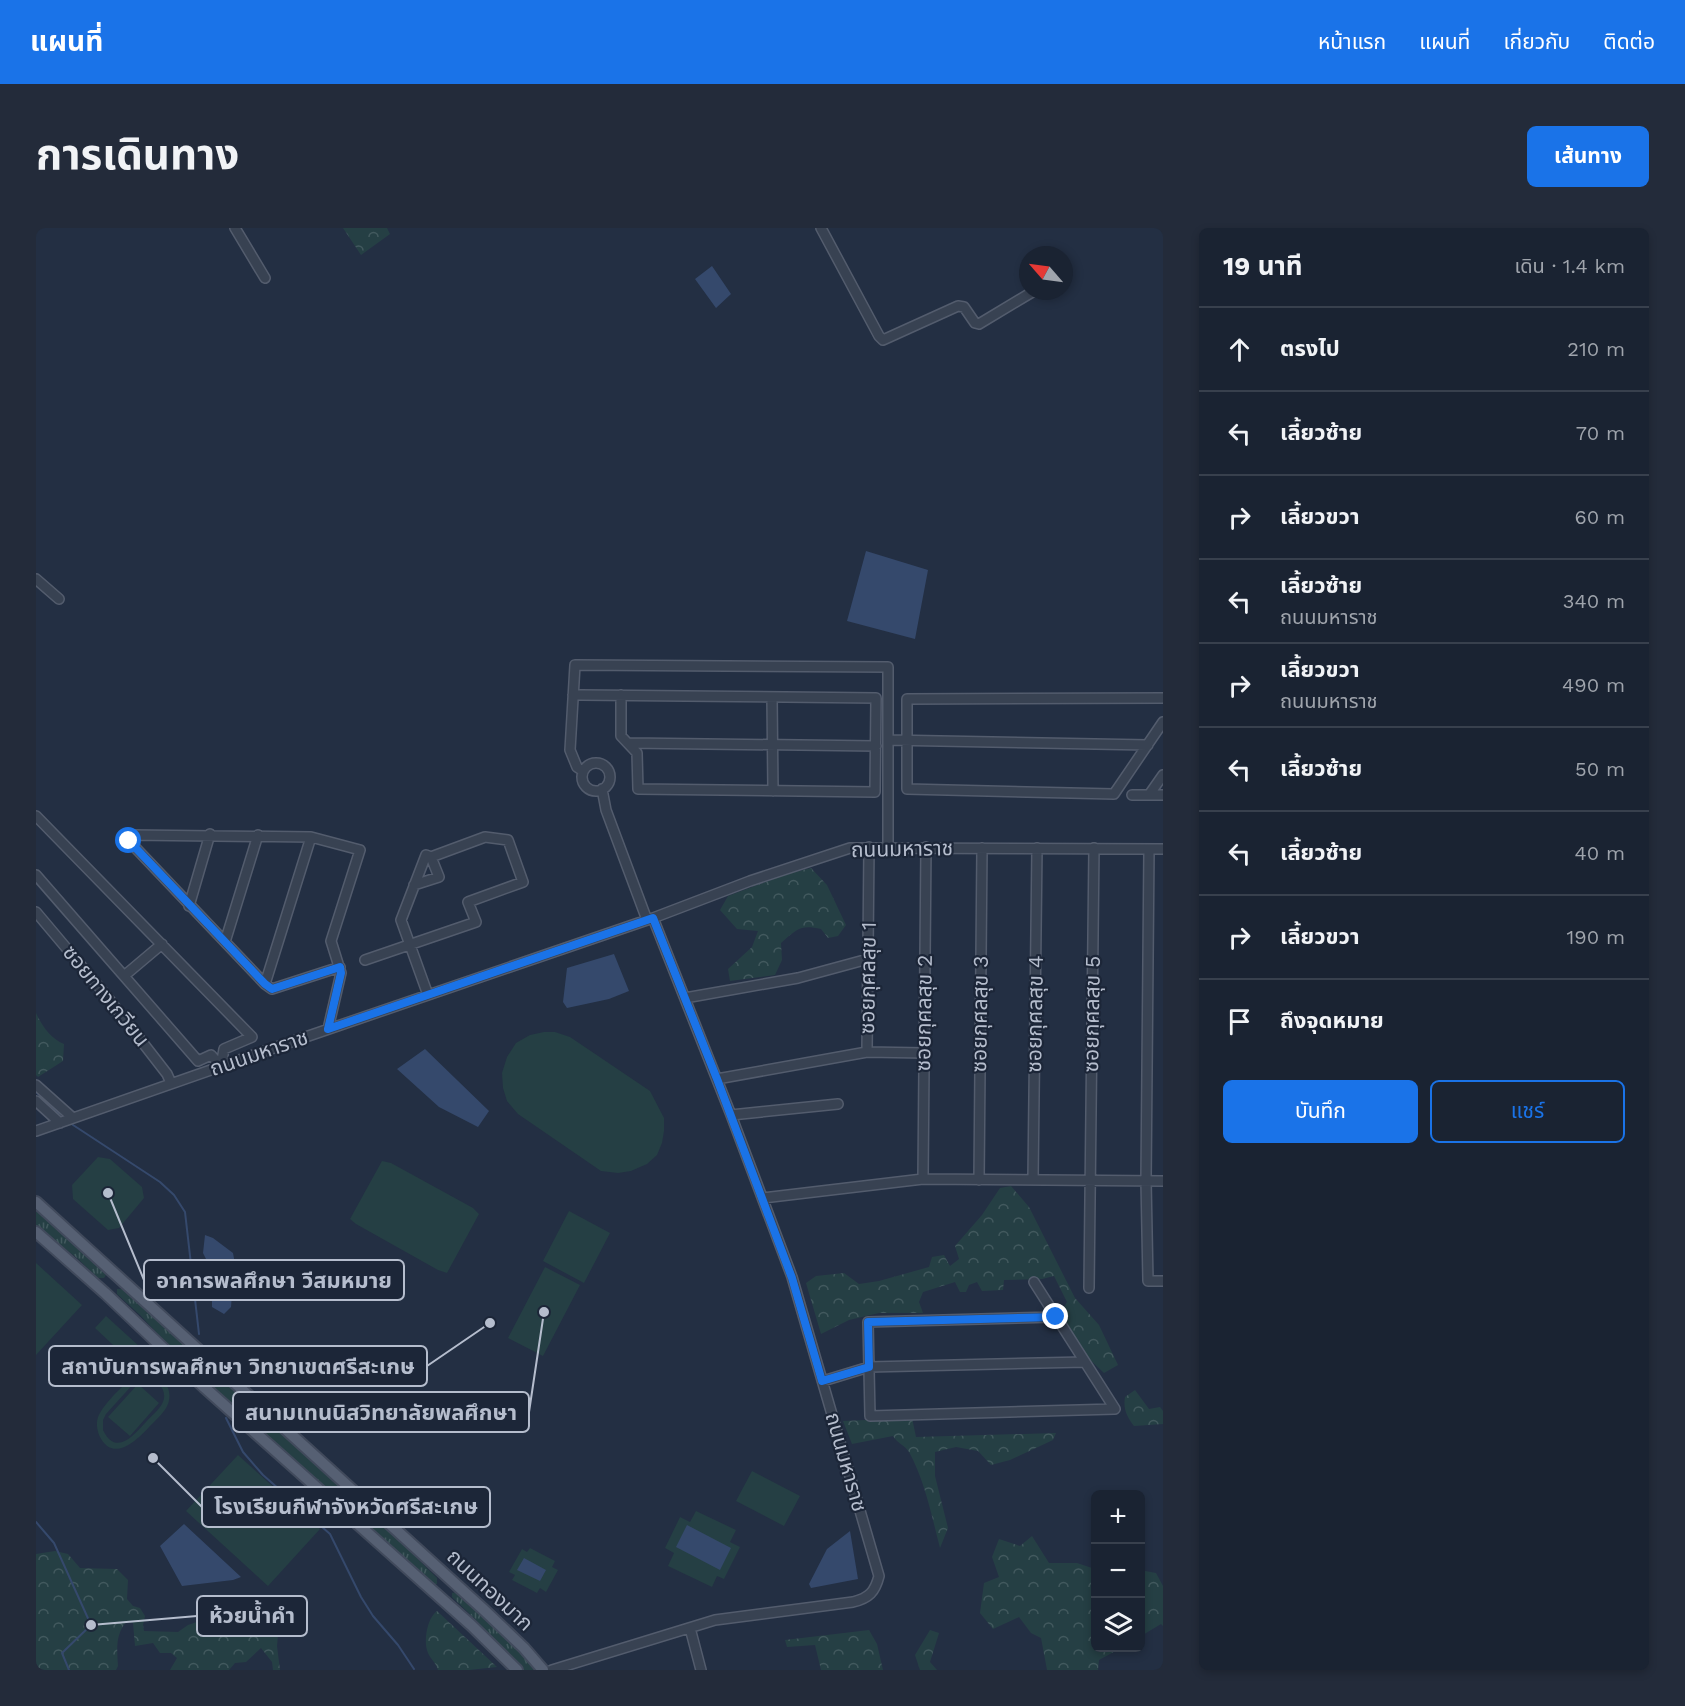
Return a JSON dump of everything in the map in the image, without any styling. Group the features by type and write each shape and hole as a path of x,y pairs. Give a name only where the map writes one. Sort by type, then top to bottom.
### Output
{"main road":[{"name":"ถนนทองมาก","path":"36,1202 452,1581 524,1648 543,1670"},
{"name":"ถนนทองมาก","path":"36,1232 517,1670"},
{"path":"105,1293 118,1279"},
{"path":"438,1596 452,1581"}],"street":[{"path":"236,228 266,278"},
{"path":"821,228 883,340 958,306 964,307 975,323 979,324 1019,300"},
{"path":"36,579 59,599"},
{"path":"583,771 577,767 570,750 574,665 888,667 888,847"},
{"path":"573,695 621,695 876,698 875,792 638,789 637,753 621,736 621,695"},
{"path":"772,697 773,791"},
{"path":"1163,698 907,699 907,789 1114,794 1163,723"},
{"path":"888,740 1148,745"},
{"path":"629,743 876,746"},
{"path":"593,763 606,767 609,772 610,779 602,789 591,790 583,783 583,771 593,763"},
{"path":"1149,795 1163,775"},
{"path":"602,789 606,810 650,919"},
{"path":"1132,795 1163,795"},
{"path":"36,816 252,1037 224,1049 221,1066"},
{"path":"189,906 210,834"},
{"path":"328,1029 341,973 340,967 331,941 360,850 311,837 210,834 131,835 128,837 129,841 189,906 272,989 340,967"},
{"path":"225,942 258,835"},
{"path":"265,984 311,837"},
{"path":"365,960 410,944 476,922 468,902 523,882 508,840 485,837 431,857 426,855 401,920 410,944 428,995"},
{"name":"ซอยกุศลสุข 1","path":"869,847 867,1052 924,1053"},
{"name":"ซอยกุศลสุข 2","path":"923,1179 926,847"},
{"name":"ถนนมหาราช","path":"36,1131 850,848 1163,849"},
{"name":"ซอยกุศลสุข 3","path":"979,1180 982,848"},
{"name":"ซอยกุศลสุข 4","path":"1034,1180 1037,848"},
{"name":"ซอยกุศลสุข 5","path":"1089,1288 1094,848"},
{"path":"1149,849 1146,1181 1148,1281 1163,1281"},
{"path":"414,885 439,877 431,857"},
{"path":"36,875 198,1061 211,1055 221,1066"},
{"name":"ซอยทางเกวียน","path":"36,912 105,994 167,1074 171,1083"},
{"name":"ถนนมหาราช","path":"552,1670 715,1620 853,1602 867,1598 876,1589 879,1576 792,1278 685,998 650,919"},
{"path":"124,976 162,944"},
{"path":"685,998 798,978 868,959"},
{"path":"717,1079 867,1052"},
{"path":"36,1085 73,1118"},
{"path":"36,1101 60,1123"},
{"path":"731,1115 838,1104"},
{"path":"763,1198 923,1179 1163,1181"},
{"path":"1034,1282 1115,1409 870,1416 868,1322 1056,1317"},
{"path":"822,1381 869,1367 1086,1362"},
{"path":"690,1628 701,1670"}],"green space":[{"path":"343,228 387,228 390,234 361,255"},
{"path":"811,868 827,885 846,925 838,936 828,938 821,929 808,927 799,929 781,943 782,960 775,975 730,981 728,969 752,947 758,931 737,929 720,910 728,896 787,874"},
{"path":"36,1013 47,1032 64,1044 63,1061 38,1077 36,1075"},
{"path":"555,1032 570,1037 650,1091 664,1118 664,1131 657,1155 647,1164 631,1171 618,1173 601,1171 518,1114 507,1101 502,1073 507,1057 516,1043 530,1035"},
{"path":"98,1157 110,1159 142,1187 144,1198 119,1228 108,1230 73,1199 72,1185"},
{"path":"382,1161 391,1163 473,1208 479,1214 447,1273 350,1219"},
{"path":"1011,1186 1029,1207 1075,1298 1099,1325 1118,1365 1104,1373 1087,1357 1060,1314 1067,1302 1054,1276 1042,1279 1004,1280 1003,1290 982,1291 977,1282 969,1285 966,1292 960,1292 955,1282 923,1292 919,1302 923,1313 879,1313 849,1320 821,1334 806,1283 816,1276 844,1273 859,1284 879,1281 929,1267 932,1257 944,1255 950,1266 959,1259 955,1246 982,1215 1000,1188"},
{"path":"36,1211 103,1272 106,1275 104,1278 98,1278 77,1258 36,1226"},
{"path":"569,1211 610,1233 584,1283 543,1261"},
{"path":"36,1263 82,1305 36,1355"},
{"path":"545,1267 580,1285 543,1356 508,1338"},
{"path":"117,1289 122,1289 381,1523 437,1578 437,1584 430,1584 173,1350 117,1294"},
{"path":"106,1316 140,1347 128,1359 95,1328"},
{"path":"144,1373 161,1378 168,1387 168,1404 161,1415 133,1442 118,1449 111,1448 99,1435 98,1417 118,1391","holes":["145,1378 158,1383 163,1390 162,1404 131,1437 119,1443 114,1442 103,1430 103,1420 106,1414 135,1382"]},
{"path":"138,1384 159,1403 130,1436 108,1417"},
{"path":"1135,1390 1149,1409 1160,1407 1163,1411 1163,1424 1134,1426 1126,1413 1125,1397"},
{"path":"912,1418 916,1437 1056,1433 1053,1440 1010,1460 991,1465 978,1451 956,1447 935,1452 935,1476 948,1528 940,1548 924,1487 915,1463 907,1450 893,1436 852,1444 843,1421"},
{"path":"238,1455 320,1529 268,1586 186,1511"},
{"path":"752,1471 800,1496 784,1526 736,1501"},
{"path":"696,1511 736,1530 730,1542 740,1547 724,1579 717,1576 712,1587 668,1566 674,1553 665,1548 680,1517 690,1522"},
{"path":"1032,1536 1049,1563 1077,1563 1091,1568 1091,1652 1114,1652 1099,1660 1098,1670 1047,1670 1041,1638 1031,1633 1019,1617 993,1629 980,1613 984,1583 999,1577 992,1557 999,1539 1020,1546"},
{"path":"530,1548 555,1561 552,1567 558,1570 546,1592 540,1588 537,1593 512,1580 515,1575 509,1572 522,1549 527,1552"},
{"path":"55,1551 68,1554 80,1568 117,1569 128,1580 127,1599 133,1606 140,1608 145,1616 144,1631 178,1632 200,1621 273,1605 273,1624 278,1635 280,1670 273,1670 272,1662 261,1648 246,1662 235,1663 229,1670 170,1670 177,1658 171,1653 160,1653 153,1643 135,1646 133,1623 127,1621 120,1631 116,1670 36,1670 36,1554"},
{"path":"1145,1571 1156,1573 1163,1586 1163,1626 1161,1624 1145,1634"},
{"path":"456,1592 514,1644 537,1670 523,1670 452,1597 452,1593"},
{"path":"437,1611 497,1667 438,1670 428,1653 426,1643 428,1624"},
{"path":"869,1630 877,1644 883,1670 821,1670 815,1645 787,1647 785,1640"},
{"path":"930,1630 939,1633 930,1662 937,1670 920,1670 915,1655"}],"water":[{"path":"712,266 731,294 716,308 695,279"},
{"path":"866,551 928,570 915,639 847,621"},
{"path":"614,954 629,991 609,999 567,1008 563,1002 567,968"},
{"path":"425,1049 489,1111 478,1127 439,1107 397,1069"},
{"path":"205,1235 213,1238 233,1253 237,1275 231,1307 224,1314 212,1307 212,1271 203,1253"},
{"path":"184,1524 241,1577 182,1586 160,1546"},
{"path":"687,1525 731,1548 720,1570 676,1547"},
{"path":"850,1531 858,1579 811,1588 809,1584 827,1549"},
{"path":"524,1558 546,1570 540,1581 517,1570"}],"waterway":[{"path":"36,1092 59,1113"},
{"path":"70,1123 160,1182 174,1195 185,1212 199,1334"},
{"path":"226,1418 243,1452 263,1475 330,1534 361,1597 414,1669"},
{"path":"36,1522 54,1543 91,1625 62,1653 69,1670"}],"place":[{"name":"อาคารพลศึกษา วีสมหมาย","path":"108,1193"},
{"name":"สนามเทนนิสวิทยาลัยพลศึกษา","path":"544,1312"},
{"name":"สถาบันการพลศึกษา วิทยาเขตศรีสะเกษ","path":"490,1323"},
{"name":"โรงเรียนกีฬาจังหวัดศรีสะเกษ","path":"153,1458"},
{"name":"ห้วยน้ำคำ","path":"91,1625"}],"route":[{"path":"129,841 189,906 272,989 340,967 341,973 328,1029 653,918 763,1198 792,1278 822,1381 869,1367 868,1322 1056,1317"}]}
